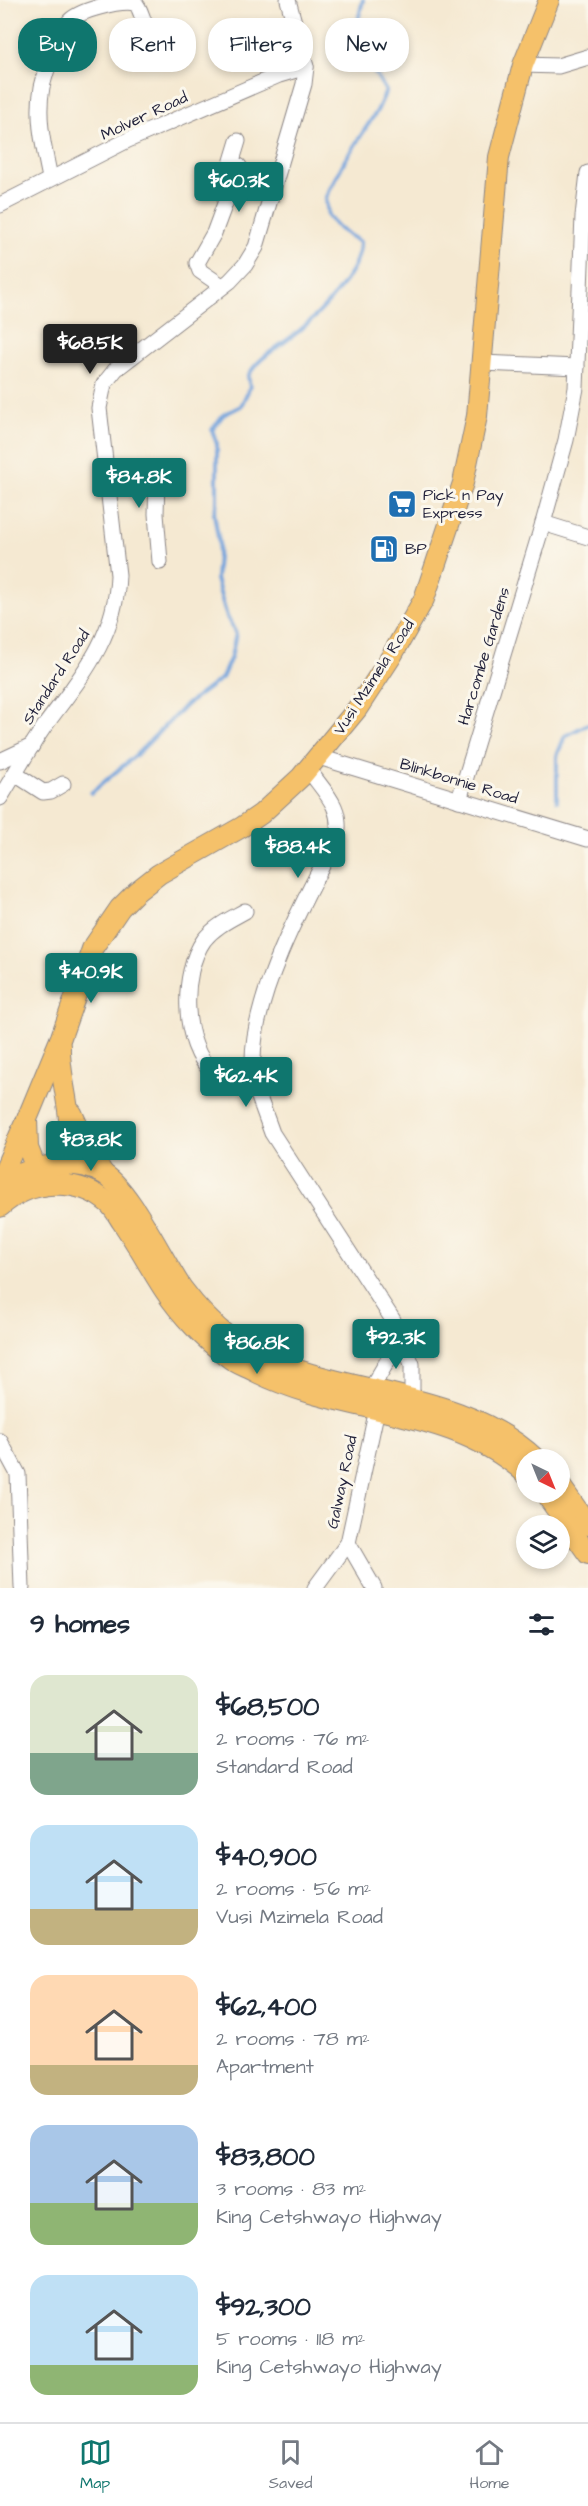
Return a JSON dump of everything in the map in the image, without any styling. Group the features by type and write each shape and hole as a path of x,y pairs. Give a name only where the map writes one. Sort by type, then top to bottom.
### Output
{"main road":[{"name":"Vusi Mzimela Road","path":"61,1037 61,1074 66,1100 69,1140 62,1165 45,1180 28,1148 27,1119 61,1037 86,960 120,908 136,892 159,874 261,814 314,763 357,709 391,657 424,599 462,483 477,416 492,215 499,157 523,65 549,0"},
{"path":"66,1100 90,1153 103,1173 128,1200 183,1288 206,1317 236,1344 278,1364 321,1378 412,1398 484,1425 511,1439 523,1449"},
{"path":"0,1180 27,1119"},
{"path":"62,1165 85,1167 103,1173"},
{"path":"0,1187 15,1176 45,1180 83,1189 109,1204 166,1293 191,1323 229,1358 273,1381 305,1392 435,1423 476,1439 516,1465"},
{"path":"0,1207 45,1180"},
{"path":"570,1498 586,1519"},
{"path":"552,1503 588,1554"}],"street":[{"path":"50,178 40,128 39,106 43,85 64,28 81,12 115,0 133,1 138,6 142,18"},
{"name":"Standard Road","path":"288,0 293,18"},
{"path":"523,65 558,66 588,57"},
{"name":"Molver Road","path":"0,205 128,140 289,72"},
{"name":"Standard Road","path":"0,798 32,746 99,649 115,602 118,576 99,408 104,384 116,369 222,286 245,265 261,235 298,108 305,72"},
{"path":"222,286 198,269 197,263 214,233 239,166 231,164 238,141"},
{"name":"Harcombe Gardens","path":"459,800 543,523 573,412 583,216 588,173"},
{"path":"482,363 577,367"},
{"path":"105,471 130,470 157,479 156,514 160,562"},
{"path":"543,523 588,537"},
{"path":"0,761 32,746"},
{"path":"314,763 337,812 339,824 337,837 299,915 267,990 255,1039 253,1061 256,1089 272,1133 386,1310 401,1338 412,1364 412,1398"},
{"name":"Blinkbonnie Road","path":"314,763 459,800 588,839"},
{"path":"15,774 43,792 51,791 63,784"},
{"path":"245,911 210,933 197,952 192,967 189,995 189,1027 200,1057 214,1075 241,1086 256,1089"},
{"path":"371,1389 401,1338"},
{"name":"Galway Road","path":"315,1588 348,1543 377,1409"},
{"path":"0,1441 18,1474 22,1588"},
{"path":"348,1543 374,1588"}],"waterway":[{"path":"91,793 136,755 186,705 222,678 231,657 236,634 227,617 216,579 219,543 214,513 217,503 217,444 212,430 223,415 241,406 250,387 248,376 258,363 318,314 338,291 354,266 359,253 360,242 339,229 328,216 326,197 345,160 377,111 386,91 355,33 363,0"},
{"path":"557,801 557,756 565,736 588,724"}],"place":[{"name":"Pick n Pay Express","path":"402,504"},
{"name":"BP","path":"384,549"}]}
